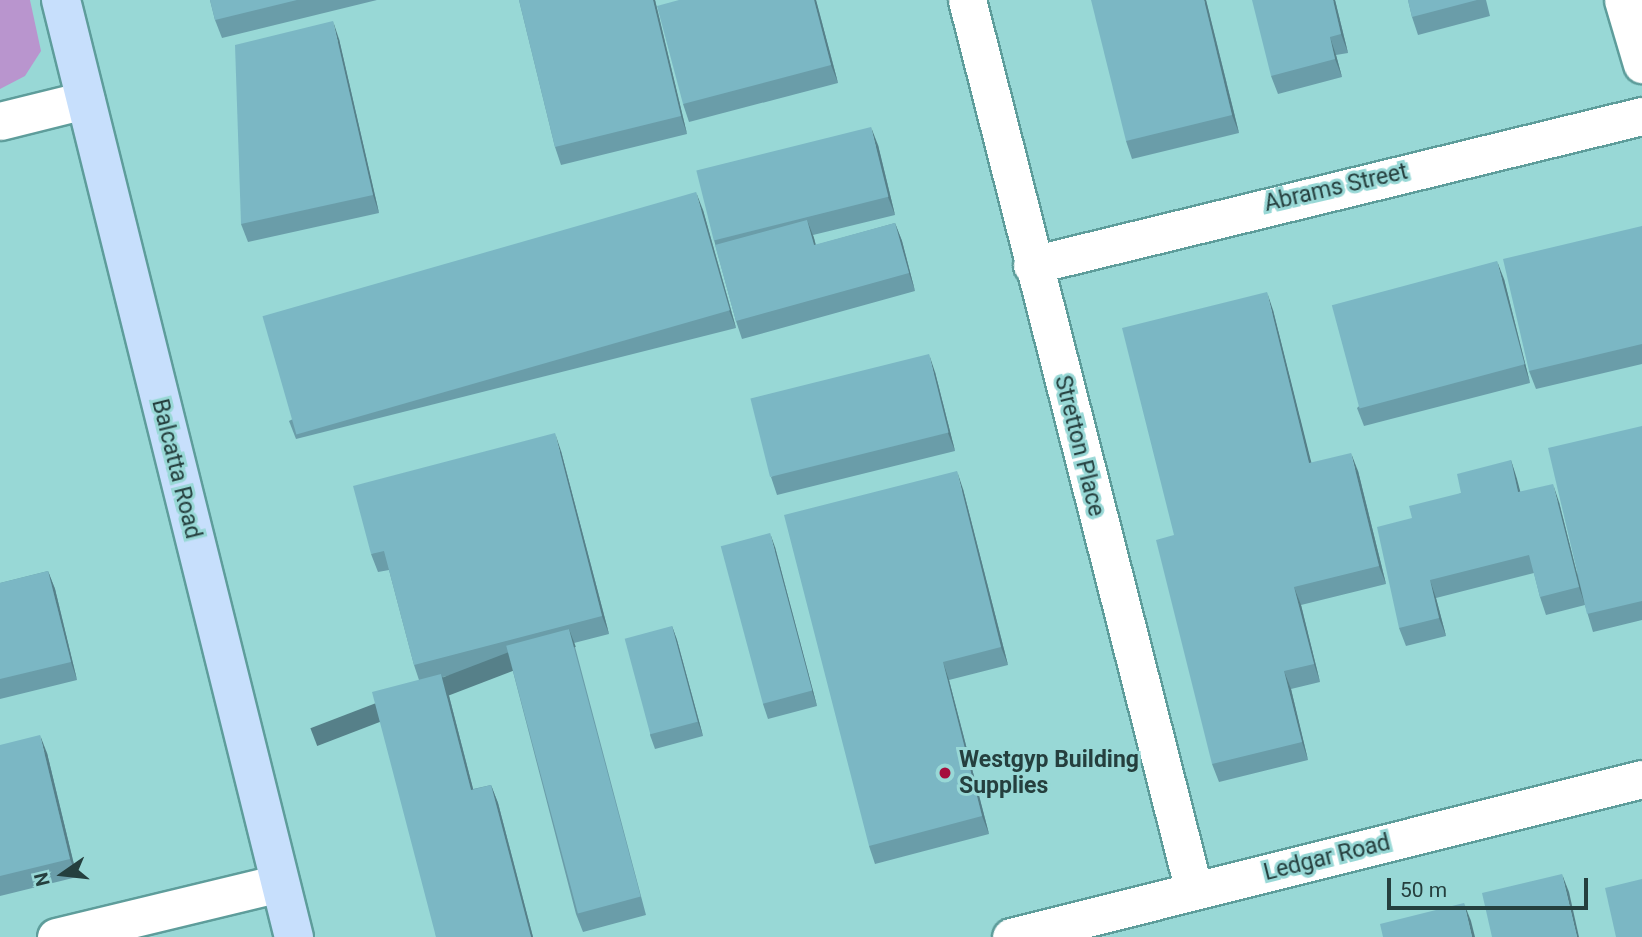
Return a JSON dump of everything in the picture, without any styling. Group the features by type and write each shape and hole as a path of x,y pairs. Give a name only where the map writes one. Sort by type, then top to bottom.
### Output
{"main road":[{"name":"Balcatta Road","path":"61,0 294,937"}],"street":[{"name":"Stretton Place","path":"967,0 1032,265 1194,891"},
{"path":"1623,0 1642,64"},
{"path":"0,121 85,100"},
{"name":"Abrams Street","path":"1032,265 1642,116"},
{"name":"Ledgar Road","path":"1011,937 1642,779"},
{"path":"55,937 279,883"}],"shaded area":[{"path":"0,0 30,0 41,51 25,76 0,89"}],"building":[{"path":"210,0 297,0 215,20"},
{"path":"519,0 653,0 681,116 555,147"},
{"path":"679,0 814,0 831,65 683,104 657,6"},
{"path":"1091,0 1204,0 1232,115 1126,141"},
{"path":"1252,0 1333,0 1341,34 1330,37 1335,59 1271,76"},
{"path":"1408,0 1477,0 1412,17"},
{"path":"333,21 373,195 241,224 235,45"},
{"path":"871,127 888,197 714,240 696,171"},
{"path":"696,192 730,310 296,435 262,316"},
{"path":"807,220 814,245 895,223 909,273 736,321 715,245"},
{"path":"1642,226 1642,344 1529,371 1503,259"},
{"path":"1497,261 1525,364 1360,409 1332,305"},
{"path":"1267,292 1309,463 1351,453 1379,566 1294,587 1314,664 1284,671 1302,742 1212,764 1156,540 1174,535 1122,328"},
{"path":"929,354 949,433 770,477 750,399"},
{"path":"1642,426 1642,601 1587,614 1548,448"},
{"path":"555,433 602,616 414,665 384,551 371,554 353,486"},
{"path":"1511,460 1518,492 1553,484 1579,587 1540,597 1529,555 1430,580 1439,618 1399,628 1377,527 1412,518 1409,506 1461,493 1457,474"},
{"path":"957,471 1001,647 943,662 982,816 869,846 784,515"},
{"path":"770,533 812,690 763,704 721,546"},
{"path":"48,571 71,662 0,679 0,583"},
{"path":"672,626 698,722 650,734 625,639"},
{"path":"569,629 641,897 578,913 506,646"},
{"path":"441,674 471,790 491,785 531,937 436,937 372,692"},
{"path":"40,735 70,859 0,876 0,745"},
{"path":"1562,874 1577,937 1492,937 1482,893"},
{"path":"1642,879 1642,937 1616,937 1605,888"},
{"path":"1464,903 1472,937 1383,937 1380,924"}],"place":[{"name":"Westgyp Building Supplies","path":"945,773"}]}
